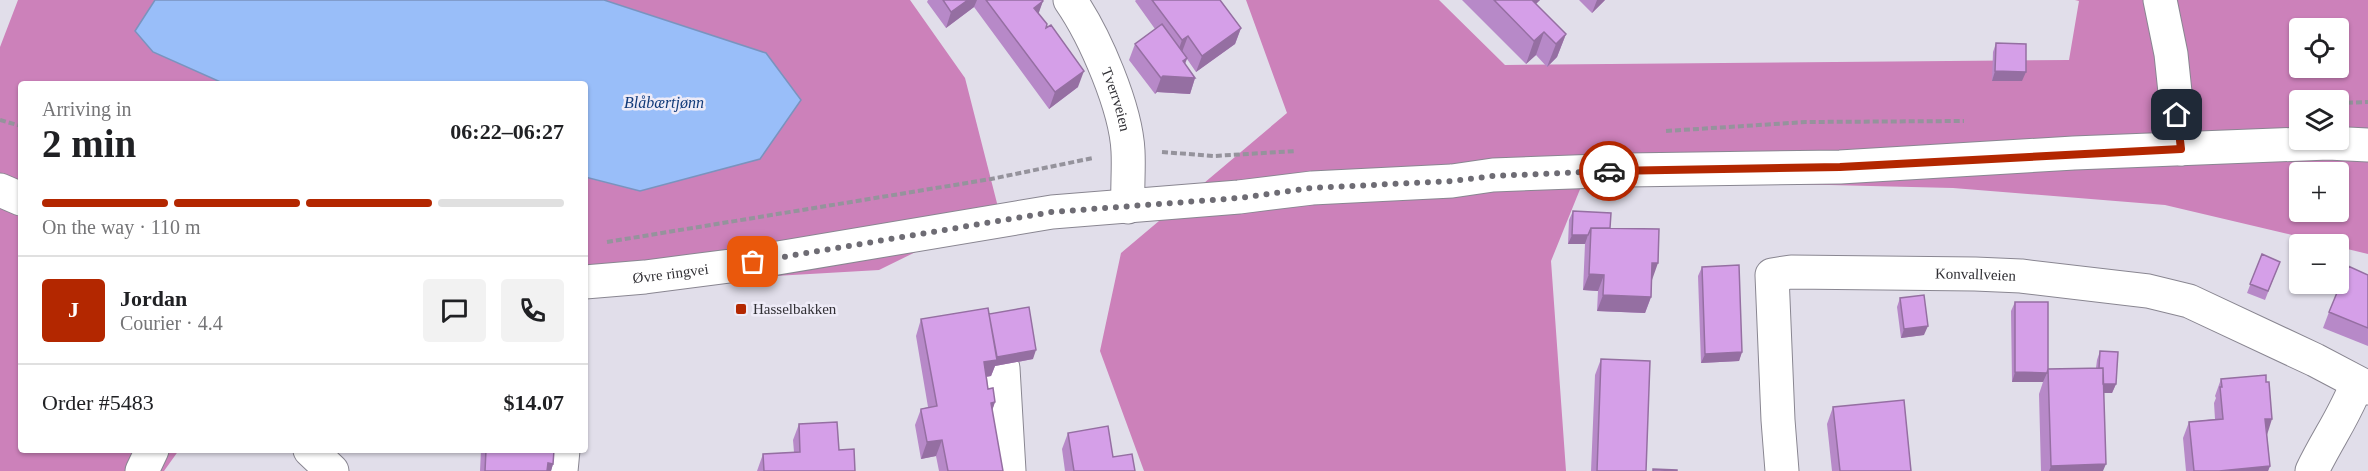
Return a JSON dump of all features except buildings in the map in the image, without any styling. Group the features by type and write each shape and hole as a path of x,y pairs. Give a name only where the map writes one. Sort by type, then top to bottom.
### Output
{"street":[{"name":"Tverrveien","path":"1070,0 1100,56 1119,107 1129,150 1128,207"},
{"path":"2160,0 2171,54 2181,149"},
{"name":"Øvre ringvei","path":"588,282 645,278 730,266 1052,212 1239,198 1312,188 1627,170 1840,167 2181,149 2227,149 2328,143 2368,145"},
{"path":"0,190 18,198"},
{"name":"Konvallveien","path":"1782,471 1772,275 1791,272 1987,274 2148,291 2188,301 2363,385 2324,444 2312,471"},
{"path":"1003,368 1010,471"},
{"path":"142,471 151,453"},
{"path":"313,453 332,471"},
{"path":"561,471 563,453"}],"path":[{"path":"2349,103 2368,102"},
{"path":"0,120 18,125"}],"shaded area":[{"path":"18,0 155,0 135,31 153,52 218,81 18,81 18,453 177,453 164,471 0,471 0,47"},
{"path":"604,0 910,0 965,78 999,211 879,270 672,282 588,280 588,178 640,191 766,53"},
{"path":"1246,0 1439,0 1505,65 2069,60 2079,1 2075,0 2368,0 2368,254 2349,249 2349,234 2289,234 2165,205 1953,188 1744,183 1587,172 1551,261 1566,471 1144,471 1100,351 1121,253 1287,113"}],"water":[{"name":"Blåbærtjønn","path":"155,0 604,0 766,53 801,100 760,159 640,191 588,178 588,81 218,81 153,52 135,31"}],"way so far":[{"path":"753,262 1052,212 1239,198 1312,188 1609,171"}],"place":[{"name":"Hasselbakken","path":"741,309"}],"route":[{"path":"1609,171 1840,167 2181,149 2177,115"}]}
